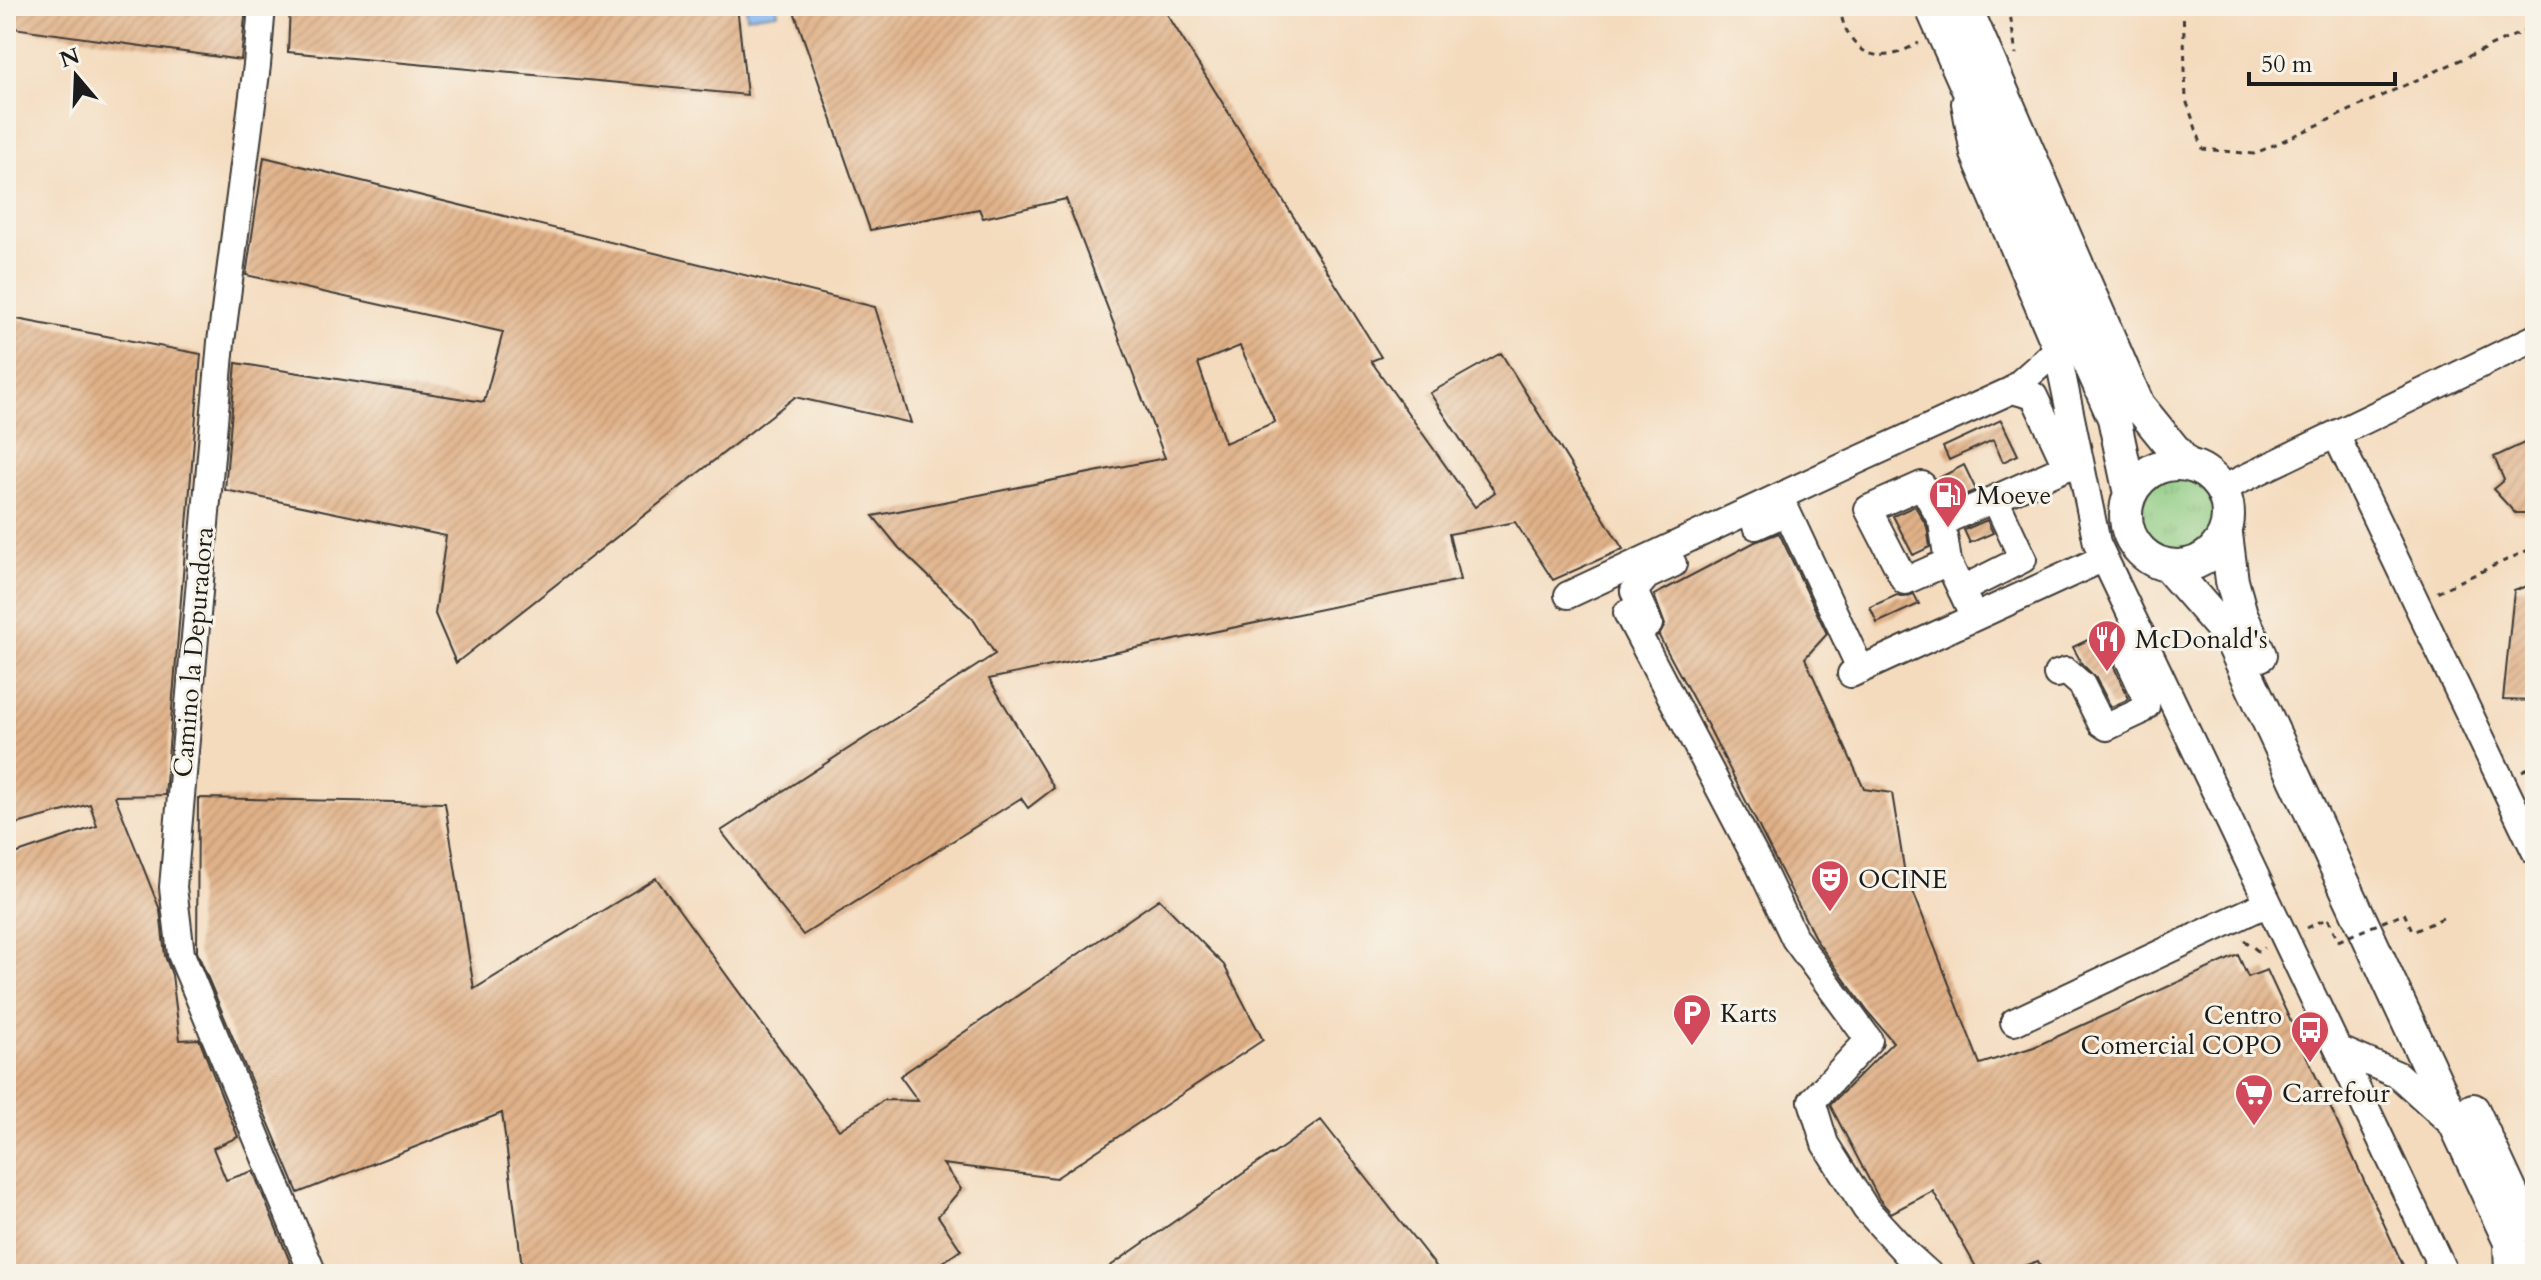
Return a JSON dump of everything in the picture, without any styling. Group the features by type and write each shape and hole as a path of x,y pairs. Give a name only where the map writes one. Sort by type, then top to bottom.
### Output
{"main road":[{"path":"1965,6 2138,405 2186,464"},
{"path":"1937,19 2114,418 2130,494"},
{"path":"2226,534 2216,549 2202,560 2186,566 2168,566 2140,552 2131,540 2125,509 2139,480 2169,464 2186,464 2200,469 2222,489 2229,519 2226,534 2232,581 2241,614 2517,1205 2535,1227"},
{"path":"2168,566 2229,636 2510,1242 2511,1274"},
{"path":"2520,1274 2535,1263"}],"street":[{"name":"Camino la Depuradora","path":"262,6 221,342 173,887 181,954 313,1274"},
{"path":"1959,67 1974,154 2057,350 2074,464 2097,543 2445,1274"},
{"path":"2222,489 2535,338"},
{"path":"1568,595 2012,390 2057,350"},
{"path":"2012,390 2034,396 2074,464"},
{"path":"2336,435 2535,851"},
{"path":"1942,522 2074,464"},
{"path":"1948,562 1905,581 1868,509 1922,485 1942,522 1948,562 1974,617"},
{"path":"1961,590 2023,559 1995,499"},
{"path":"1711,773 1715,765 1634,591 1647,576 1787,512 1856,672 2104,558"},
{"path":"1637,609 1627,613 1795,939 1869,1040 1812,1101 1825,1144 1866,1209 1929,1274"},
{"path":"2057,674 2066,671 2082,685 2101,723 2107,727 2139,712 2146,706 2146,697 2120,641 2140,632"},
{"path":"2014,1022 2268,903"},
{"path":"2338,1049 2398,1075 2457,1129"},
{"path":"2496,1212 2501,1248 2500,1274"}],"path":[{"path":"1840,6 1845,32 1860,50 1879,56 1891,55 1937,19"},
{"path":"2183,6 2186,100 2203,149 2254,154 2535,26"},
{"path":"2415,602 2535,547"},
{"path":"2310,926 2328,918 2338,941 2404,913 2413,932 2447,916"}],"green space":[{"path":"2176,473 2193,476 2207,485 2216,499 2219,516 2216,533 2207,547 2193,556 2176,559 2159,556 2145,547 2136,533 2133,516 2136,499 2145,485 2159,476"}],"water":[{"path":"746,6 777,6 778,13 747,17"}],"building":[{"path":"6,6 246,6 241,60 6,27"},
{"path":"290,6 737,6 747,95 288,52"},
{"path":"807,6 1162,6 1381,357 1371,361 1475,507 1495,492 1430,393 1501,353 1623,549 1553,580 1515,522 1449,534 1460,580 989,679 1054,788 1028,808 1021,798 803,935 721,831 995,654 973,619 899,548 873,516 1165,458 1066,199 983,218 979,209 870,230 794,11","holes":["1240,346 1275,422 1225,443 1198,363"]},
{"path":"264,157 875,307 911,423 795,397 456,663 435,614 446,536 225,490 236,363 484,402 503,332 246,275"},
{"path":"6,317 201,354 165,795 115,796 160,910 180,1040 199,1039 238,1137 213,1148 226,1180 253,1171 295,1274 6,1274 6,857 97,826 90,804 6,827"},
{"path":"2001,420 2018,455 2003,462 1993,440 1949,460 1943,447"},
{"path":"2535,438 2535,513 2515,513 2493,489 2504,480 2494,457"},
{"path":"1964,465 1976,490 1950,501 1939,478"},
{"path":"1915,506 1927,527 1930,547 1913,555 1893,516"},
{"path":"1987,520 1993,533 1970,543 1964,530"},
{"path":"1779,533 1827,634 1805,658 1864,789 1892,793 1904,868 1980,1064 2034,1047 2238,955 2248,977 2267,970 2407,1274 2044,1274 2038,1261 2000,1274 1980,1274 1933,1191 1891,1213 1879,1199 1830,1105 1893,1042 1816,940 1659,636 1665,625 1654,595 1755,542"},
{"path":"2535,583 2535,701 2503,700 2514,591"},
{"path":"1914,594 1919,604 1877,623 1870,607 1897,595 1904,597"},
{"name":"McDonald's","path":"2107,631 2105,648 2129,699 2111,707 2096,678 2082,664 2073,647"},
{"path":"198,798 445,803 474,989 656,878 839,1130 884,1100 918,1101 900,1076 1159,899 1224,965 1263,1040 1056,1178 943,1164 961,1189 938,1216 961,1250 925,1274 523,1274 502,1113 298,1193 197,952"},
{"path":"1321,1120 1442,1274 1099,1274 1272,1155"}],"place":[{"name":"Moeve","path":"1948,529"},
{"name":"McDonald's","path":"2107,673"},
{"name":"OCINE","path":"1830,913"},
{"name":"Karts","path":"1692,1047"},
{"name":"Centro Comercial COPO","path":"2310,1064"},
{"name":"Carrefour","path":"2254,1127"}]}
